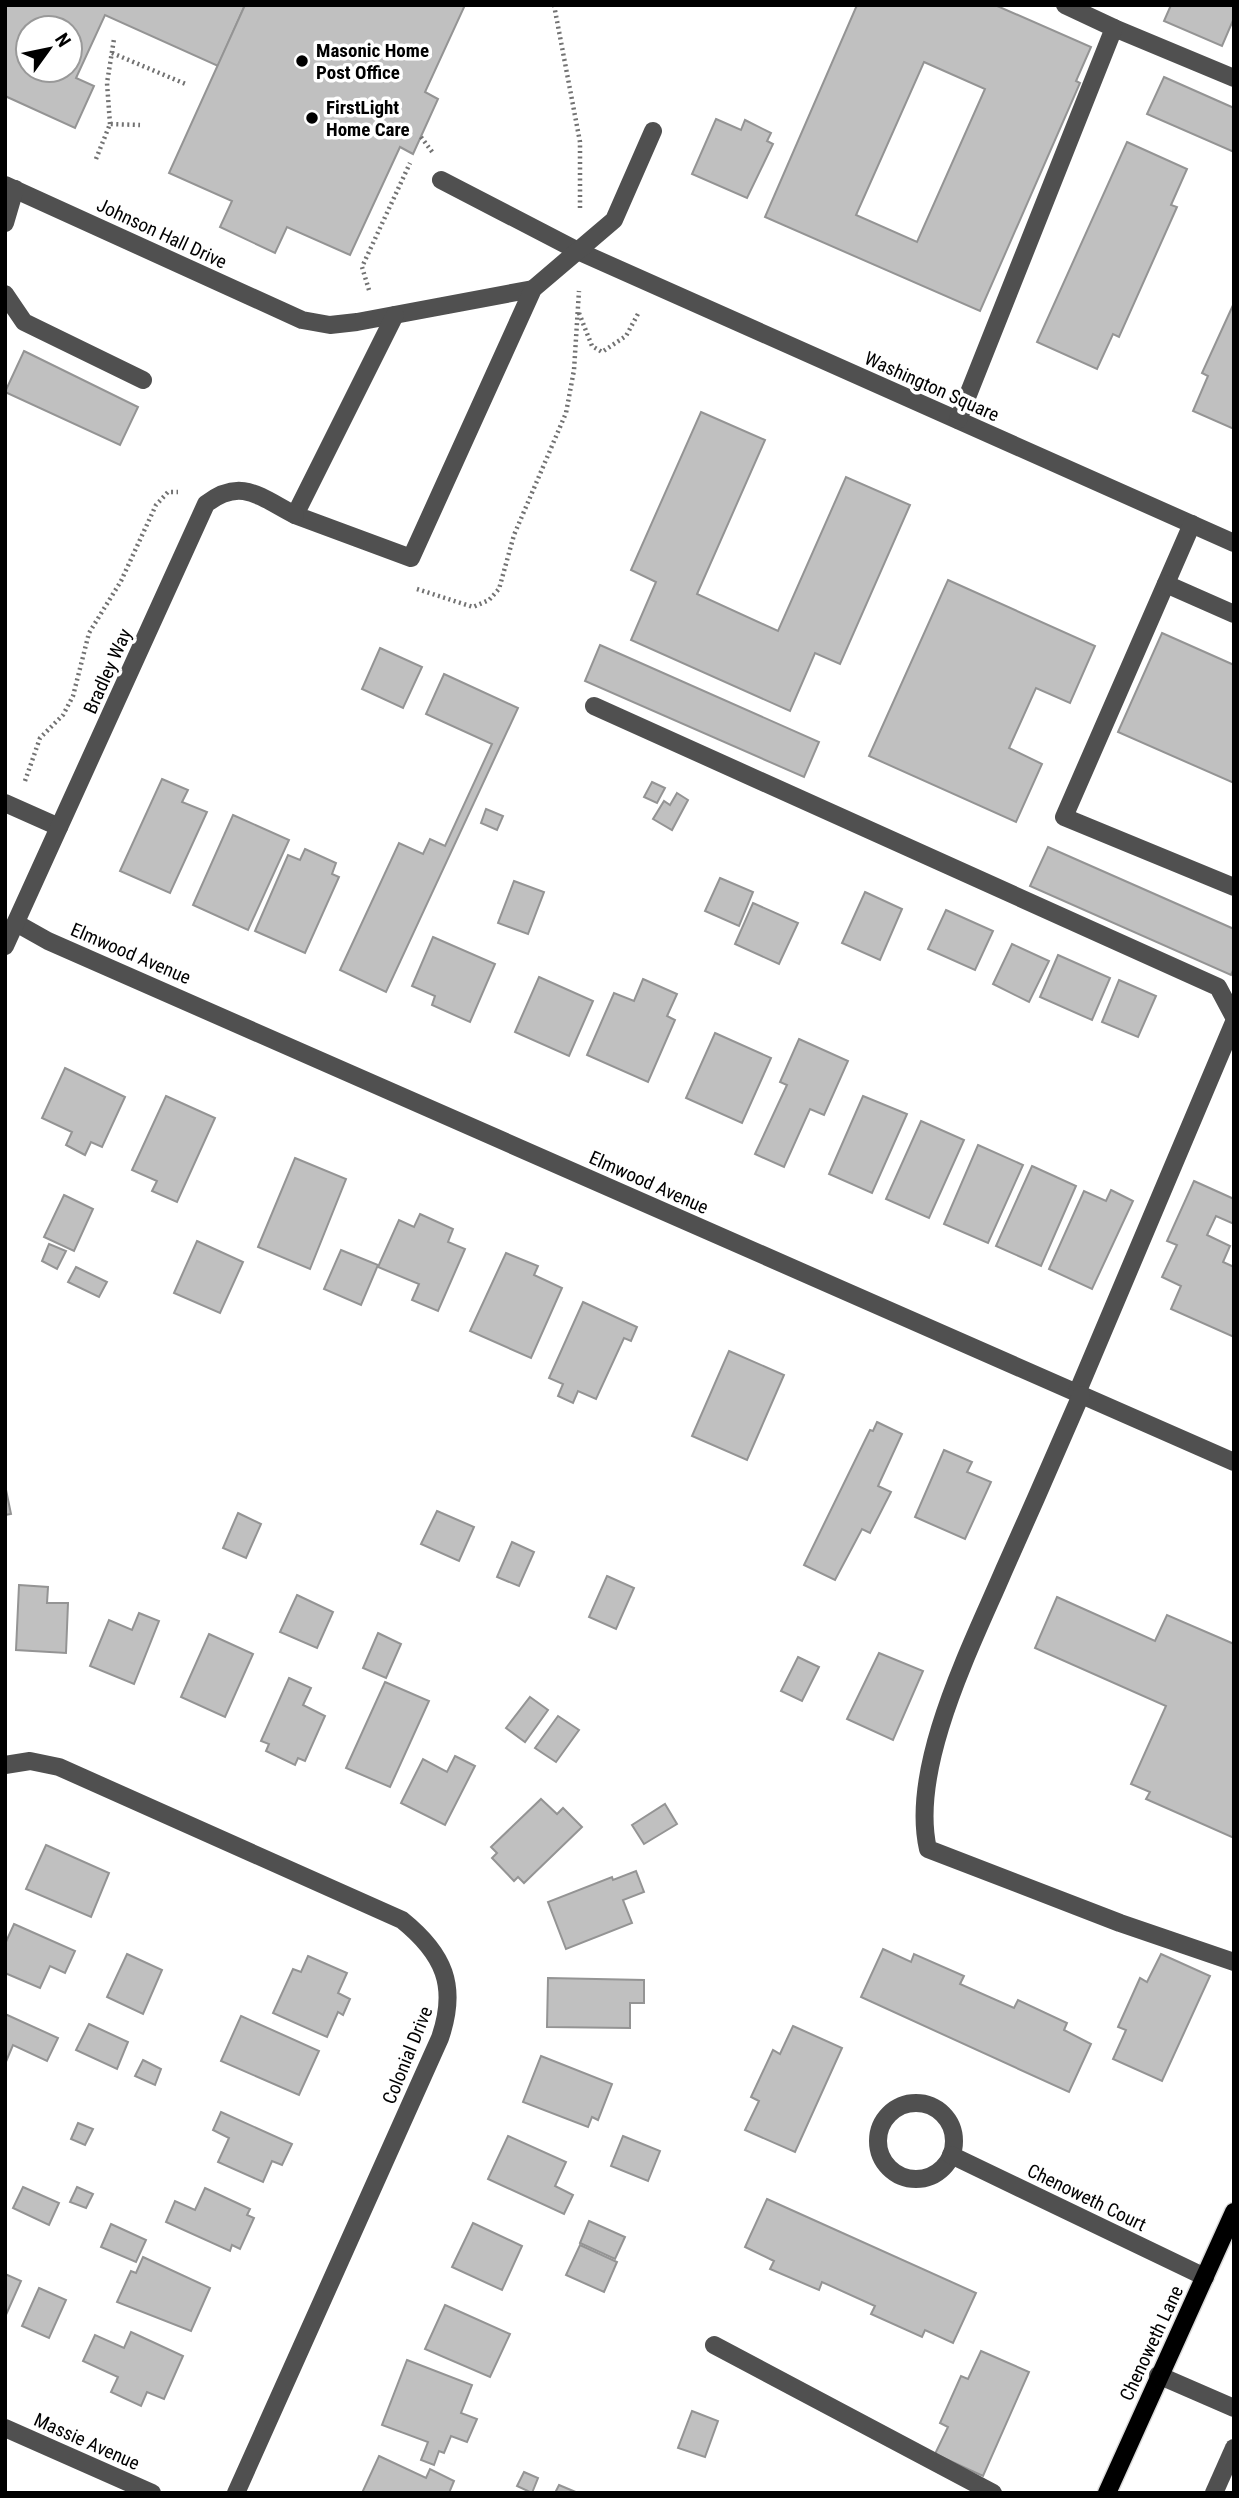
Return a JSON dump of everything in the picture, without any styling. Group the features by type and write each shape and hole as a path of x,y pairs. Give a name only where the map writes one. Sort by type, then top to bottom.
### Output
{"main road":[{"name":"Chenoweth Lane","path":"1107,2493 1158,2375 1234,2212"}],"street":[{"path":"1065,5 1234,78"},
{"path":"958,420 1114,28"},
{"path":"533,289 580,252 614,220 653,131"},
{"name":"Washington Square","path":"441,180 580,252 615,265 1234,543"},
{"path":"5,223 10,187"},
{"name":"Johnson Hall Drive","path":"10,187 302,320 330,325 533,289"},
{"name":"Bradley Way","path":"5,946 206,504 220,493 244,489 295,515 411,558 533,289"},
{"path":"5,294 24,322 142,380"},
{"path":"295,515 395,315"},
{"path":"1192,524 1064,817 1234,887"},
{"path":"1166,584 1234,614"},
{"path":"594,706 1218,987 1234,1020 1079,1394 949,1696 933,1758 924,1829 928,1849 1120,1923 1234,1962"},
{"path":"5,803 60,827"},
{"name":"Elmwood Avenue","path":"16,923 48,940 1234,1462"},
{"name":"Colonial Drive","path":"5,1765 30,1761 59,1767 402,1920 423,1937 435,1953 448,1984 449,2012 440,2038 236,2493"},
{"path":"903,2105 927,2105 938,2110 952,2131 951,2155 944,2166 922,2179 898,2175 881,2156 878,2144 883,2120 903,2105"},
{"name":"Chenoweth Court","path":"951,2155 1205,2277"},
{"path":"714,2345 993,2493"},
{"path":"1158,2375 1234,2408"},
{"name":"Massie Avenue","path":"5,2427 152,2493"},
{"path":"1214,2493 1234,2448"}],"path":[{"path":"96,159 110,124 107,83 114,39"},
{"path":"112,53 188,85"},
{"path":"110,124 140,125"},
{"path":"376,318 362,267 410,163"},
{"path":"579,313 592,346 602,352 626,336 640,309"},
{"path":"24,785 40,738 63,715 73,696 89,633 121,581 156,506 168,492 185,494"}],"building":[{"path":"5,5 245,5 218,66 105,15 84,61 84,14 14,14 14,84 84,84 84,82 94,86 75,128 5,96"},
{"name":"FirstLight Home Care","path":"245,5 465,5 425,92 438,99 413,154 400,147 350,255 287,227 275,253 220,227 232,201 169,173"},
{"path":"857,5 995,5 1091,47 1076,81 1080,83 980,311 765,217","holes":["924,62 985,89 917,242 856,215"]},
{"path":"1171,5 1234,5 1234,18 1222,46 1164,21"},
{"path":"1164,77 1234,108 1234,152 1147,114"},
{"path":"716,119 741,130 745,120 771,133 767,141 773,144 747,198 692,174"},
{"path":"1127,142 1187,169 1171,205 1177,207 1119,337 1113,334 1097,369 1037,342"},
{"path":"1234,303 1234,429 1193,411 1208,376 1202,373"},
{"path":"24,351 138,407 120,445 5,392"},
{"path":"701,412 765,440 697,594 778,631 846,477 910,505 840,664 815,653 790,711 631,640 656,582 631,570"},
{"path":"948,580 1095,646 1070,703 1036,688 1009,748 1042,764 1016,822 869,756"},
{"path":"1162,633 1234,665 1234,783 1118,732"},
{"path":"600,645 819,742 804,777 585,681"},
{"path":"380,648 422,667 403,708 362,689"},
{"path":"444,674 518,708 386,992 340,970 399,843 423,854 430,839 445,846 492,744 426,714"},
{"path":"162,779 188,790 182,802 207,812 170,893 120,871"},
{"path":"652,782 665,788 657,803 644,797"},
{"path":"677,793 688,800 672,830 653,819 664,801 670,805"},
{"path":"486,809 503,816 497,830 481,823"},
{"path":"233,815 289,840 248,930 193,905"},
{"path":"1048,847 1234,929 1234,968 1231,975 1030,886"},
{"path":"305,849 336,863 332,874 339,877 305,953 255,931 288,855 300,860"},
{"path":"720,878 753,892 739,926 705,911"},
{"path":"514,881 544,892 528,934 498,923"},
{"path":"865,892 902,909 880,960 842,943"},
{"path":"753,903 798,923 779,964 735,944"},
{"path":"946,910 993,931 975,970 928,949"},
{"path":"433,937 495,964 470,1022 432,1005 435,996 412,986"},
{"path":"1012,944 1049,961 1029,1002 993,984"},
{"path":"1058,955 1110,978 1092,1020 1040,997"},
{"path":"539,977 593,1001 569,1056 515,1032"},
{"path":"643,979 677,994 667,1016 675,1020 648,1082 587,1055 614,993 634,1001"},
{"path":"1119,980 1156,996 1138,1037 1102,1022"},
{"path":"715,1033 771,1058 742,1123 686,1098"},
{"path":"799,1039 848,1061 824,1115 810,1109 784,1167 755,1154 787,1085 780,1082"},
{"path":"65,1068 125,1097 102,1147 91,1142 85,1155 66,1145 72,1132 42,1118"},
{"path":"166,1096 215,1118 177,1202 152,1191 157,1181 132,1170"},
{"path":"863,1096 907,1114 872,1193 829,1174"},
{"path":"921,1121 964,1140 929,1218 886,1199"},
{"path":"978,1145 1023,1165 988,1243 944,1224"},
{"path":"295,1158 346,1179 310,1269 258,1247"},
{"path":"1032,1166 1076,1186 1041,1266 996,1246"},
{"path":"1194,1181 1234,1199 1234,1224 1216,1216 1207,1235 1230,1246 1223,1262 1234,1267 1234,1337 1171,1309 1181,1286 1162,1277 1177,1245 1167,1241"},
{"path":"1111,1190 1133,1201 1092,1289 1049,1269 1084,1191 1106,1201"},
{"path":"64,1195 93,1209 74,1251 44,1237"},
{"path":"420,1214 453,1229 448,1242 465,1249 438,1311 412,1300 419,1284 378,1267 399,1220 414,1227"},
{"path":"197,1241 243,1262 220,1313 174,1293"},
{"path":"49,1244 66,1251 57,1269 42,1261"},
{"path":"341,1250 378,1265 361,1305 324,1289"},
{"path":"506,1253 538,1266 534,1275 562,1288 531,1358 470,1331"},
{"path":"76,1267 107,1282 99,1297 68,1282"},
{"path":"583,1302 637,1327 631,1341 624,1338 596,1399 578,1391 573,1403 558,1396 563,1384 549,1378"},
{"path":"729,1351 784,1375 747,1460 692,1436"},
{"path":"877,1422 902,1434 878,1486 891,1492 870,1533 862,1529 835,1580 804,1565 870,1430 873,1431"},
{"path":"944,1450 972,1462 967,1472 991,1482 965,1539 915,1517"},
{"path":"5,1485 11,1514 5,1515"},
{"path":"437,1511 474,1527 459,1561 421,1544"},
{"path":"238,1513 261,1524 246,1558 223,1548"},
{"path":"512,1542 534,1552 519,1586 497,1577"},
{"path":"607,1576 634,1588 616,1629 589,1617"},
{"path":"19,1585 48,1587 47,1603 68,1603 66,1653 16,1650"},
{"path":"297,1595 333,1612 317,1648 280,1632"},
{"path":"1057,1597 1155,1641 1167,1615 1234,1644 1234,1838 1146,1799 1150,1792 1131,1784 1166,1706 1035,1648"},
{"path":"139,1613 159,1621 134,1684 90,1666 109,1620 132,1630"},
{"path":"378,1633 401,1644 386,1678 363,1668"},
{"path":"209,1634 253,1654 225,1717 181,1697"},
{"path":"879,1653 923,1671 893,1740 847,1719"},
{"path":"798,1657 819,1667 802,1701 781,1691"},
{"path":"289,1678 311,1688 303,1705 325,1716 305,1761 298,1758 295,1765 266,1751 269,1744 261,1741"},
{"path":"385,1682 429,1701 390,1787 346,1768"},
{"path":"530,1697 548,1710 525,1742 506,1728"},
{"path":"558,1716 579,1730 556,1762 535,1748"},
{"path":"455,1756 475,1766 445,1825 401,1803 423,1759 447,1772"},
{"path":"541,1799 557,1814 563,1808 582,1827 524,1883 518,1877 514,1881 492,1858 497,1853 491,1847"},
{"path":"665,1804 677,1824 644,1844 632,1825"},
{"path":"46,1845 109,1873 91,1917 26,1889"},
{"path":"636,1871 644,1892 623,1900 632,1923 566,1949 548,1902 612,1877 613,1880"},
{"path":"14,1924 75,1951 65,1973 50,1966 40,1988 5,1973 5,1944"},
{"path":"883,1949 911,1962 914,1954 964,1976 960,1984 1014,2008 1018,2000 1067,2023 1064,2030 1091,2044 1069,2092 861,1997"},
{"path":"127,1954 162,1970 143,2014 107,1997"},
{"path":"1161,1954 1210,1976 1162,2081 1113,2059 1126,2030 1118,2027 1140,1978 1147,1982"},
{"path":"308,1956 347,1973 338,1993 350,1999 343,2015 338,2012 327,2037 273,2013 293,1969 301,1972"},
{"path":"548,1978 644,1980 644,2003 630,2003 630,2028 547,2027"},
{"path":"5,2014 58,2038 47,2061 13,2045 5,2064"},
{"path":"241,2016 319,2051 299,2095 221,2061"},
{"path":"89,2024 128,2042 117,2069 76,2050"},
{"path":"793,2026 842,2048 795,2152 745,2130 759,2101 751,2097 773,2050 780,2054"},
{"path":"541,2056 612,2084 598,2120 592,2117 588,2127 523,2102"},
{"path":"143,2060 161,2069 155,2085 135,2076"},
{"path":"221,2112 292,2144 282,2165 272,2161 263,2182 218,2162 229,2138 213,2130"},
{"path":"78,2123 93,2129 85,2145 71,2139"},
{"path":"508,2136 566,2162 555,2186 573,2195 564,2214 488,2179"},
{"path":"623,2136 660,2151 648,2181 611,2166"},
{"path":"23,2187 59,2203 49,2225 13,2208"},
{"path":"77,2187 93,2194 86,2208 70,2202"},
{"path":"205,2188 250,2209 247,2215 254,2218 240,2249 232,2245 230,2251 166,2222 175,2201 195,2210"},
{"path":"767,2199 976,2293 953,2343 925,2330 922,2337 871,2314 875,2306 822,2282 819,2290 770,2269 774,2261 745,2247"},
{"path":"589,2221 625,2237 615,2259 580,2243"},
{"path":"473,2223 522,2246 502,2290 452,2267"},
{"path":"111,2224 146,2240 136,2262 101,2247"},
{"path":"580,2245 617,2262 604,2292 566,2275"},
{"path":"143,2257 210,2288 191,2331 117,2302 131,2271 136,2273"},
{"path":"5,2274 21,2281 5,2317"},
{"path":"39,2288 66,2300 49,2338 22,2326"},
{"path":"445,2305 510,2334 490,2377 425,2349"},
{"path":"131,2332 183,2356 164,2399 147,2392 141,2406 111,2392 118,2377 83,2361 95,2335 124,2348"},
{"path":"981,2351 1029,2372 983,2476 935,2454 948,2427 940,2423 961,2376 968,2379"},
{"path":"407,2360 472,2385 461,2413 477,2419 467,2442 451,2436 444,2453 439,2451 434,2465 421,2460 428,2442 382,2425"},
{"path":"692,2411 718,2421 705,2457 678,2448"},
{"path":"379,2456 426,2478 430,2469 454,2481 449,2493 362,2493"},
{"path":"524,2472 538,2478 532,2493 517,2486"},
{"path":"559,2485 578,2493 555,2493"}],"place":[{"name":"Masonic Home Post Office","path":"302,61"},
{"name":"FirstLight Home Care","path":"312,118"}]}
